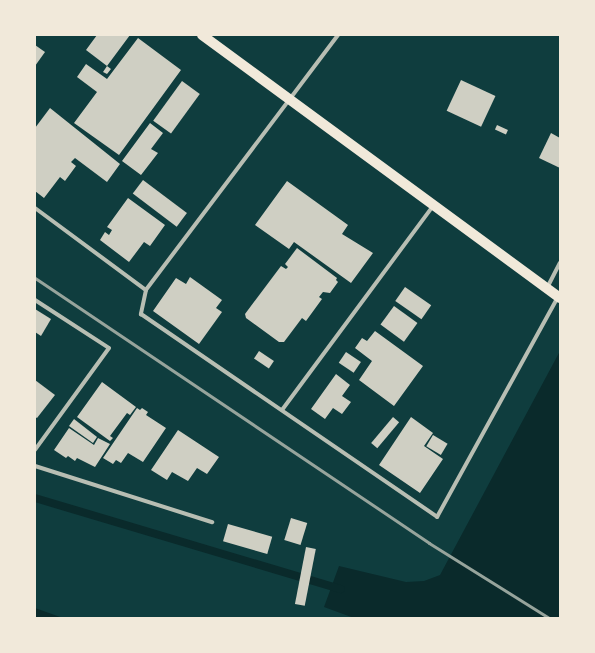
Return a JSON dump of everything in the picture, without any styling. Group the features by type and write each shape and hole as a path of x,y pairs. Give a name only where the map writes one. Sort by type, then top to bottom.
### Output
{"main road":[{"path":"202,35 559,297"}],"street":[{"path":"338,35 146,290 142,314 437,517 559,297"},
{"path":"282,410 434,206"},
{"path":"35,208 146,290"},
{"path":"547,288 560,263"},
{"path":"35,300 109,348 35,450"},
{"path":"35,466 212,522"}],"water":[{"path":"560,351 560,618 354,618 324,607 339,566 406,582 424,581 440,575"},
{"path":"35,608 63,618 35,618"}],"building":[{"path":"97,35 130,35 107,66 86,50"},
{"path":"138,38 181,70 119,155 74,123 97,92 77,77 86,64 107,79"},
{"path":"35,45 45,52 35,66"},
{"path":"107,66 111,69 107,74 103,72"},
{"path":"461,80 495,96 481,127 447,111"},
{"path":"182,81 200,94 171,134 153,121"},
{"path":"50,108 120,164 107,182 75,158 71,162 76,166 65,181 60,177 44,198 35,191 35,128"},
{"path":"150,123 163,133 151,149 158,153 141,175 122,161"},
{"path":"497,125 508,130 506,134 495,130"},
{"path":"551,133 560,138 560,168 539,158"},
{"path":"143,180 187,213 177,227 133,194"},
{"path":"287,181 348,225 342,234 373,253 351,283 294,242 289,249 255,225"},
{"path":"128,198 165,225 150,246 144,242 129,262 100,240 105,232 109,235 112,230 107,227"},
{"path":"297,248 337,278 336,280 338,282 330,293 323,292 319,297 322,299 306,321 302,318 284,342 279,342 246,318 245,314 281,266 286,269 288,267 285,264"},
{"path":"190,277 222,300 216,308 222,312 199,344 153,311 176,278 186,284"},
{"path":"405,287 431,305 421,319 395,301"},
{"path":"394,306 417,323 404,342 380,325"},
{"path":"35,309 51,319 41,336 35,332"},
{"path":"375,331 423,366 394,406 359,380 372,361 355,348 362,338 367,341"},
{"path":"259,351 274,361 269,369 254,358"},
{"path":"346,352 361,362 354,373 339,363"},
{"path":"336,374 350,385 342,396 351,402 342,414 333,408 325,419 311,409"},
{"path":"35,380 55,395 37,418 35,417"},
{"path":"102,382 136,407 130,415 127,413 110,436 113,438 110,441 77,417"},
{"path":"137,408 140,410 142,408 148,412 146,415 166,428 143,462 128,453 121,463 116,460 113,464 103,458"},
{"path":"393,417 399,422 377,448 371,443"},
{"path":"411,417 433,433 424,446 443,459 420,493 379,465"},
{"path":"74,419 97,437 93,443 69,426"},
{"path":"69,428 94,445 98,438 110,444 95,467 77,458 75,461 68,456 66,458 54,450"},
{"path":"178,430 219,457 207,474 197,468 188,481 172,472 167,480 151,470"},
{"path":"433,435 448,444 441,455 426,446"},
{"path":"291,518 307,523 301,545 284,540"},
{"path":"228,524 272,537 267,554 223,541"},
{"path":"306,547 316,549 305,606 295,604"}],"waterway":[{"path":"35,498 341,589"}],"railway":[{"path":"35,278 429,543 549,618"}]}
